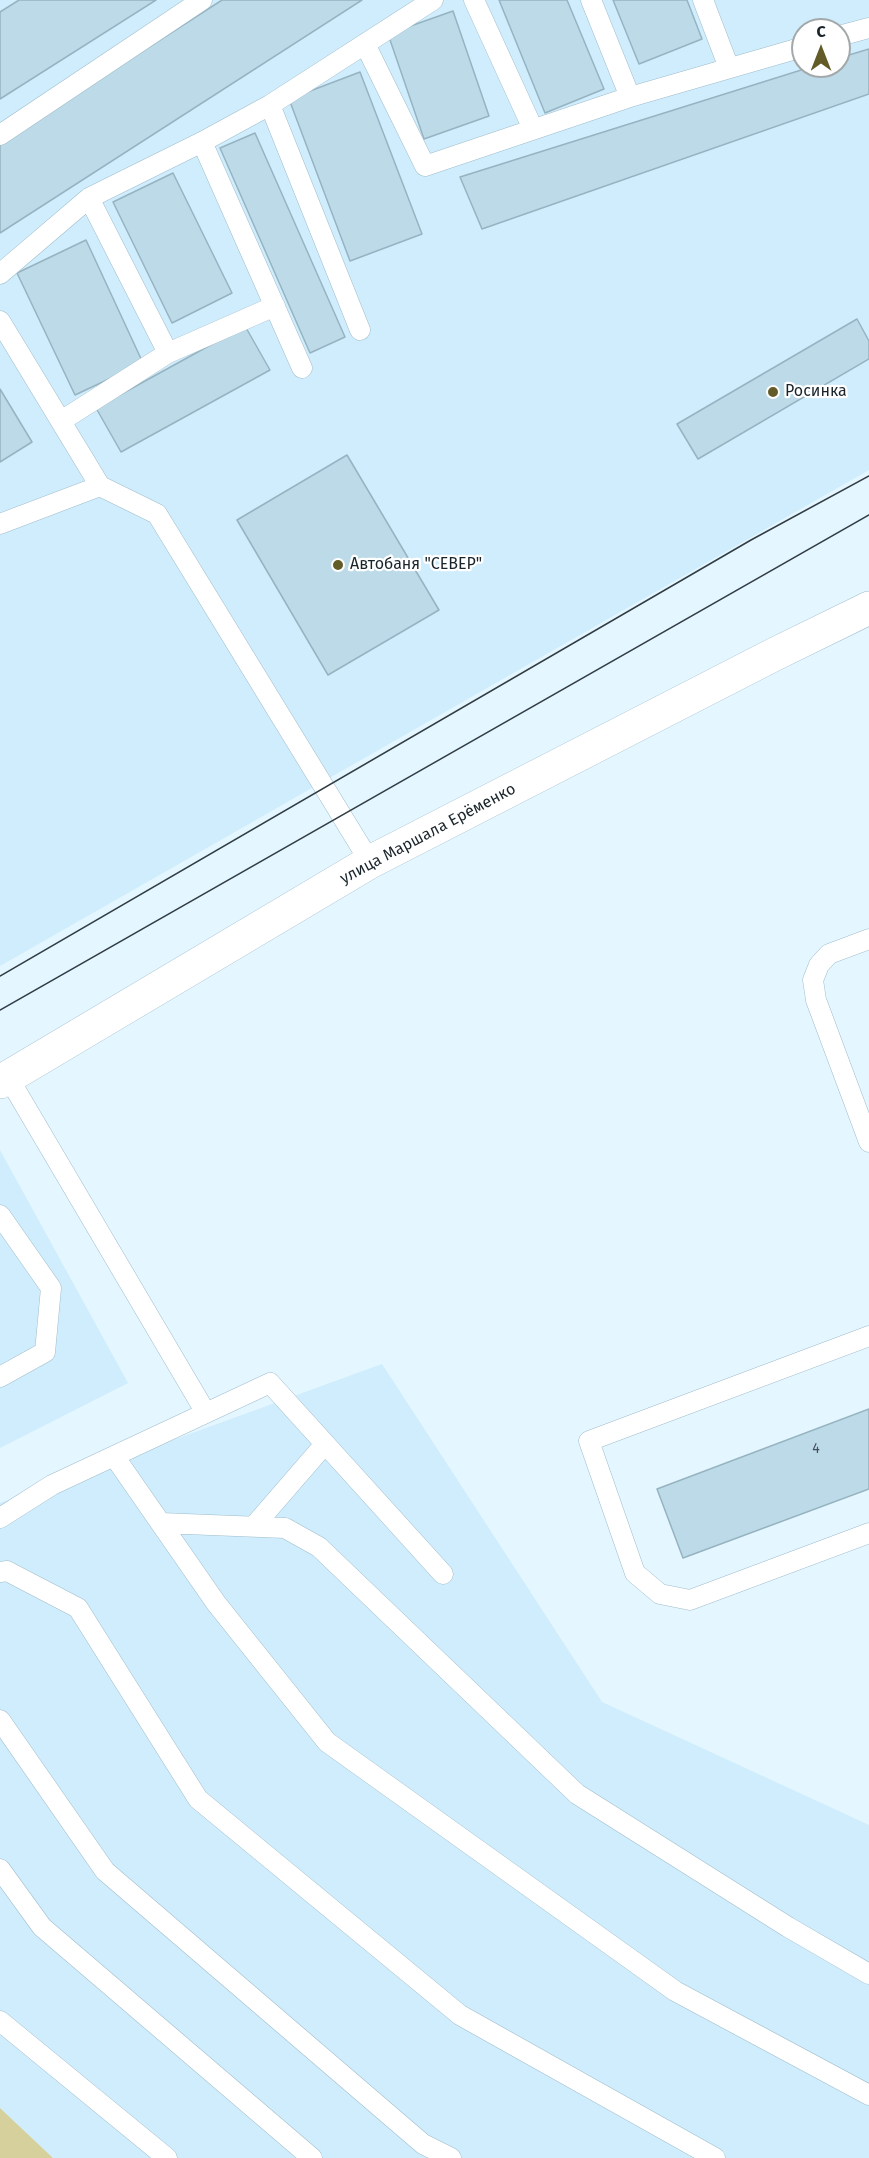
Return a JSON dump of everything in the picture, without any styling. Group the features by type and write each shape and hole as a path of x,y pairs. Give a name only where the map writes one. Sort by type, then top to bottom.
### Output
{"main road":[{"name":"улица Маршала Ерёменко","path":"4,1080 370,862 774,654 869,608"}],"lane":[{"path":"0,135 202,0"},
{"path":"0,274 89,198 202,142 270,105 433,0"},
{"path":"474,0 533,129"},
{"path":"591,0 630,97"},
{"path":"703,0 729,68"},
{"path":"851,33 869,28"},
{"path":"364,44 425,166 630,97 791,50"},
{"path":"270,105 360,330"},
{"path":"202,142 302,368"},
{"path":"89,198 168,353"},
{"path":"61,421 168,353 275,306"},
{"path":"0,321 100,486 157,514 370,862"},
{"path":"0,524 100,486"},
{"path":"869,939 829,954 819,964 813,980 816,1000 869,1142"},
{"path":"4,1080 206,1413"},
{"path":"0,1215 51,1288 45,1352 0,1377"},
{"path":"869,1336 589,1441 635,1573 660,1594 690,1600 869,1533"},
{"path":"0,1518 52,1485 270,1383 443,1574"},
{"path":"254,1526 325,1444"},
{"path":"114,1456 216,1603 327,1742 675,1991 869,2095"},
{"path":"160,1523 285,1527 319,1547 577,1794 788,1927 869,1974"},
{"path":"0,1572 7,1571 78,1608 198,1798 460,2015 715,2158"},
{"path":"0,1720 105,1871 423,2144 451,2158"},
{"path":"0,1869 42,1927 312,2158"},
{"path":"0,2021 167,2158"}],"shaded area":[{"path":"0,0 869,0 869,470 0,966"},
{"path":"0,1150 128,1383 0,1448"},
{"path":"382,1364 602,1702 869,1825 869,2158 53,2158 0,2108 0,1503"},
{"path":"0,2108 53,2158 0,2158"}],"building":[{"path":"19,0 156,0 0,99 0,12"},
{"path":"222,0 362,0 0,233 0,143"},
{"path":"499,0 567,0 604,89 545,113"},
{"path":"613,0 687,0 702,39 639,64"},
{"path":"453,11 489,116 424,139 388,34"},
{"path":"869,49 869,94 482,229 460,177 791,73 791,78 851,78 851,54"},
{"path":"360,72 422,234 350,261 289,99"},
{"path":"255,133 345,337 310,353 220,148"},
{"path":"173,173 232,293 172,323 113,202"},
{"path":"86,240 143,363 75,395 17,273"},
{"name":"Росинка","path":"857,319 869,341 869,359 698,459 677,424"},
{"path":"245,326 270,370 121,452 96,408"},
{"path":"0,389 32,442 0,462"},
{"name":"Автобаня \"СЕВЕР\"","path":"347,455 439,610 328,675 237,520"},
{"path":"869,1409 869,1489 683,1558 657,1489"}],"tram line":[{"path":"0,976 751,540 869,476"},
{"path":"0,1010 869,515"}],"place":[{"name":"Росинка","path":"773,392"},
{"name":"Автобаня \"СЕВЕР\"","path":"338,565"}]}
